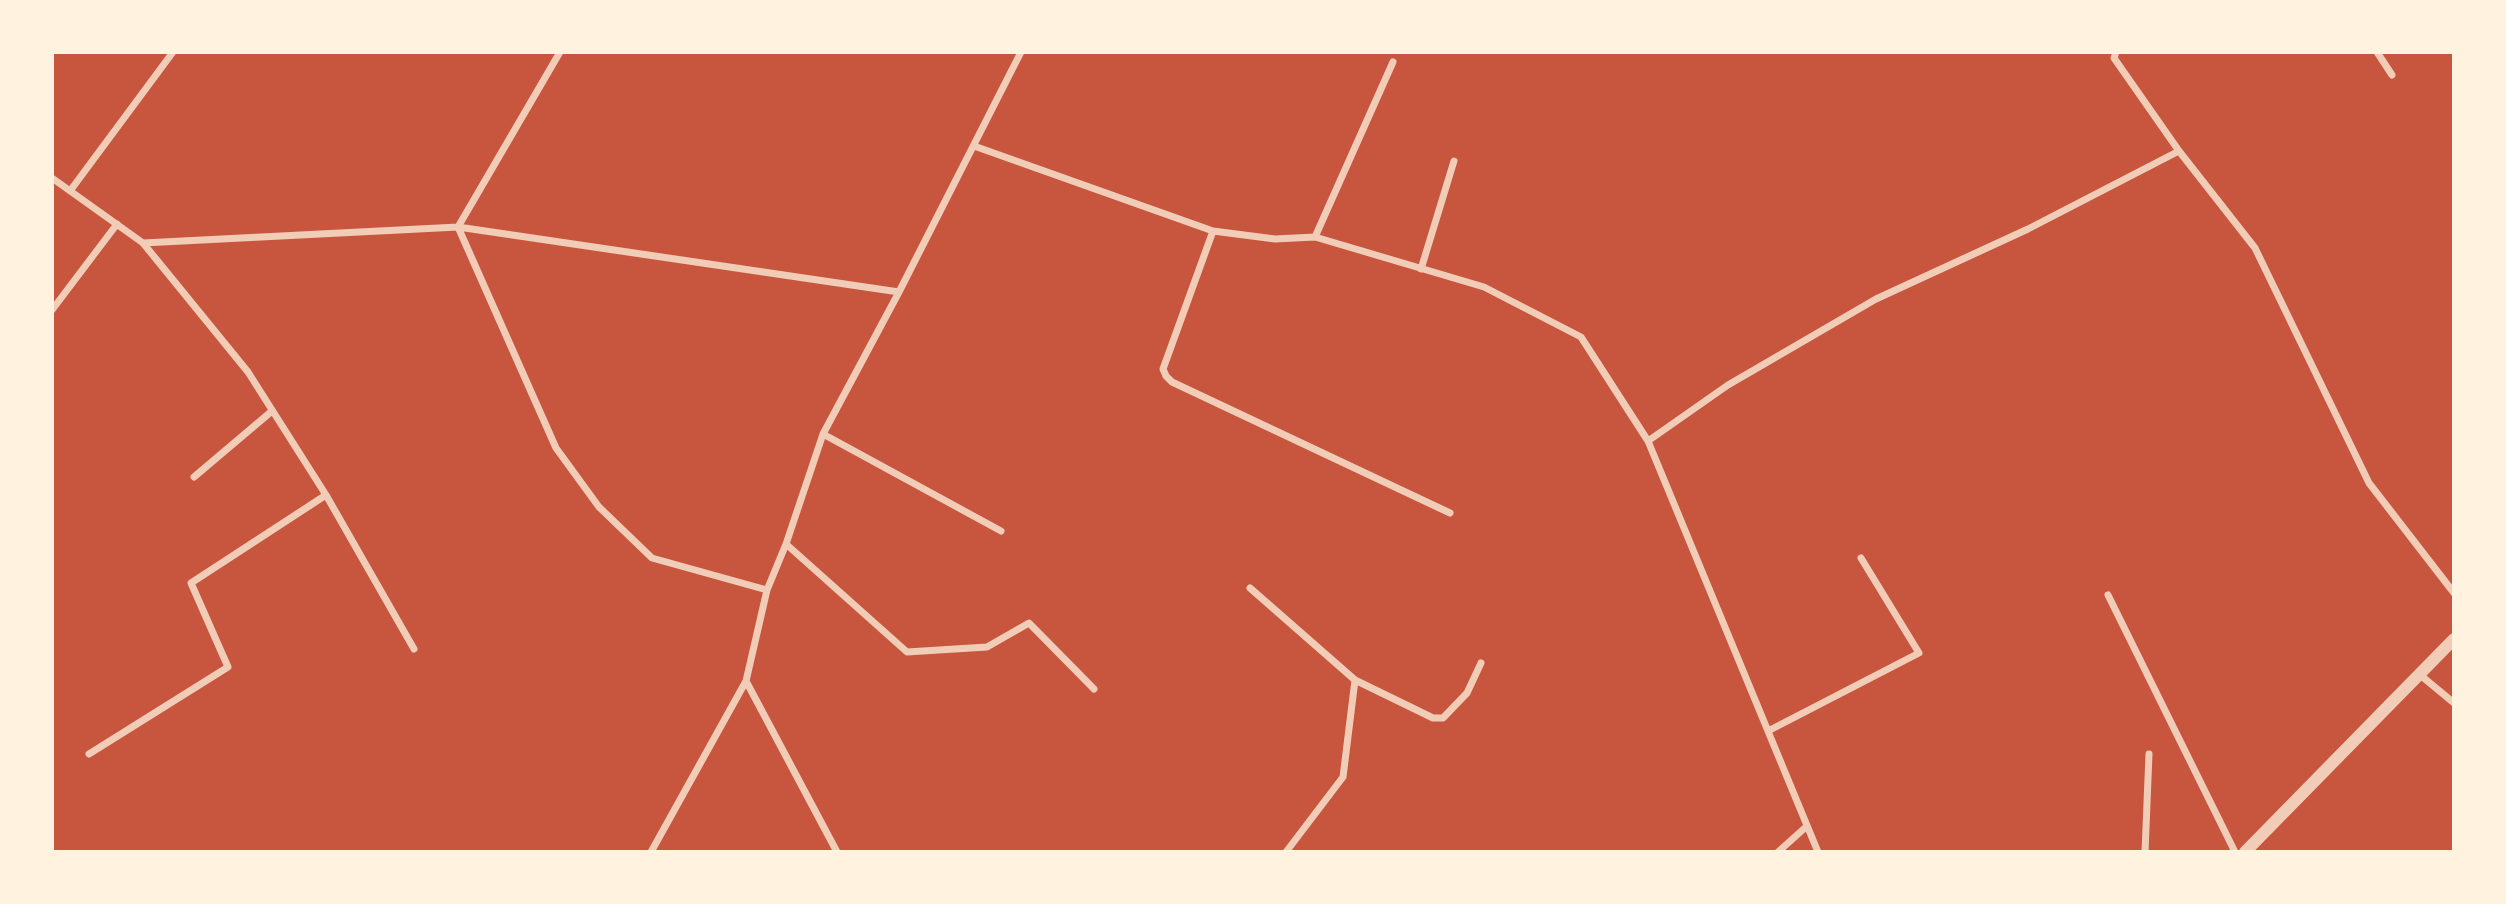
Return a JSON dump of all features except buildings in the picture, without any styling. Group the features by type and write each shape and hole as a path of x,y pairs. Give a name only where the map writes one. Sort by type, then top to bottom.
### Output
{"street":[{"path":"70,191 173,52"},
{"path":"458,227 559,52"},
{"path":"651,852 746,681 767,590 824,434 1021,52"},
{"path":"2376,52 2392,75"},
{"path":"2115,55 2179,151 2255,248 2369,483 2454,593"},
{"path":"1315,237 1393,62"},
{"path":"974,146 1213,232 1275,239 1315,237 1484,287 1581,337 1648,441 1818,852"},
{"path":"1648,441 1728,385 1876,299 2028,229 2179,151"},
{"path":"1421,269 1454,162"},
{"path":"52,178 143,243 248,372 326,495 414,649"},
{"path":"52,310 117,224"},
{"path":"458,227 556,448 599,507 652,558 767,590"},
{"path":"143,243 458,227 899,292"},
{"path":"1213,232 1163,369 1166,376 1172,382 1450,513"},
{"path":"194,477 272,411"},
{"path":"824,434 1001,531"},
{"path":"89,754 228,667 191,583 326,495"},
{"path":"786,544 907,652 987,647 1029,623 1094,689"},
{"path":"1768,731 1919,653 1861,558"},
{"path":"1250,588 1355,680 1433,718 1443,718 1467,693 1481,663"},
{"path":"2108,595 2235,852"},
{"path":"2245,852 2454,639"},
{"path":"2419,674 2454,703"},
{"path":"1286,852 1343,777 1355,680"},
{"path":"746,681 837,852"},
{"path":"2145,852 2149,754"},
{"path":"1778,852 1807,826"}]}
